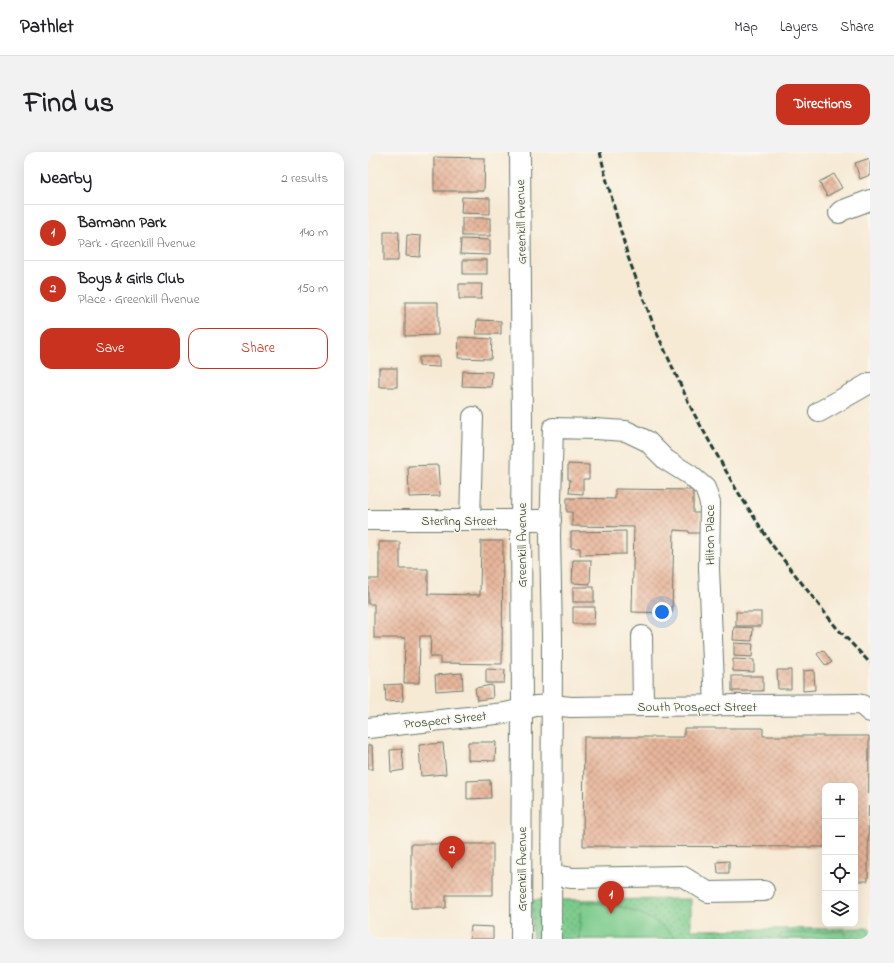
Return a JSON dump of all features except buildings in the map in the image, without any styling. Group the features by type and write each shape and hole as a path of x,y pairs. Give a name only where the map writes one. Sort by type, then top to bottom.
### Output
{"street":[{"name":"Greenkill Avenue","path":"520,152 522,426 521,939"},
{"path":"839,213 870,200"},
{"path":"819,412 870,383"},
{"path":"470,520 473,417"},
{"name":"Hilton Place","path":"551,520 553,428 626,431 647,441 666,460 690,475 705,488 710,503 709,569 715,706"},
{"name":"Sterling Street","path":"368,520 551,520"},
{"path":"551,520 551,939"},
{"path":"642,636 643,706"},
{"name":"South Prospect Street","path":"522,708 552,705 715,706 857,704 862,705 870,712"},
{"name":"Prospect Street","path":"368,728 505,713 522,708"},
{"path":"551,875 572,878 682,876 708,892 764,891"}],"green space":[{"path":"691,899 691,930 870,928 870,939 532,939 532,900"},
{"path":"581,902 609,904 636,912 663,926 677,939 579,939"},
{"path":"845,931 846,939 780,939 780,934"}],"railway":[{"path":"600,152 628,257 655,329 693,412 736,489 772,545 836,627 870,663"}],"place":[{"name":"Boys & Girls Club","path":"452,869"},
{"name":"Barmann Park","path":"611,914"}]}
